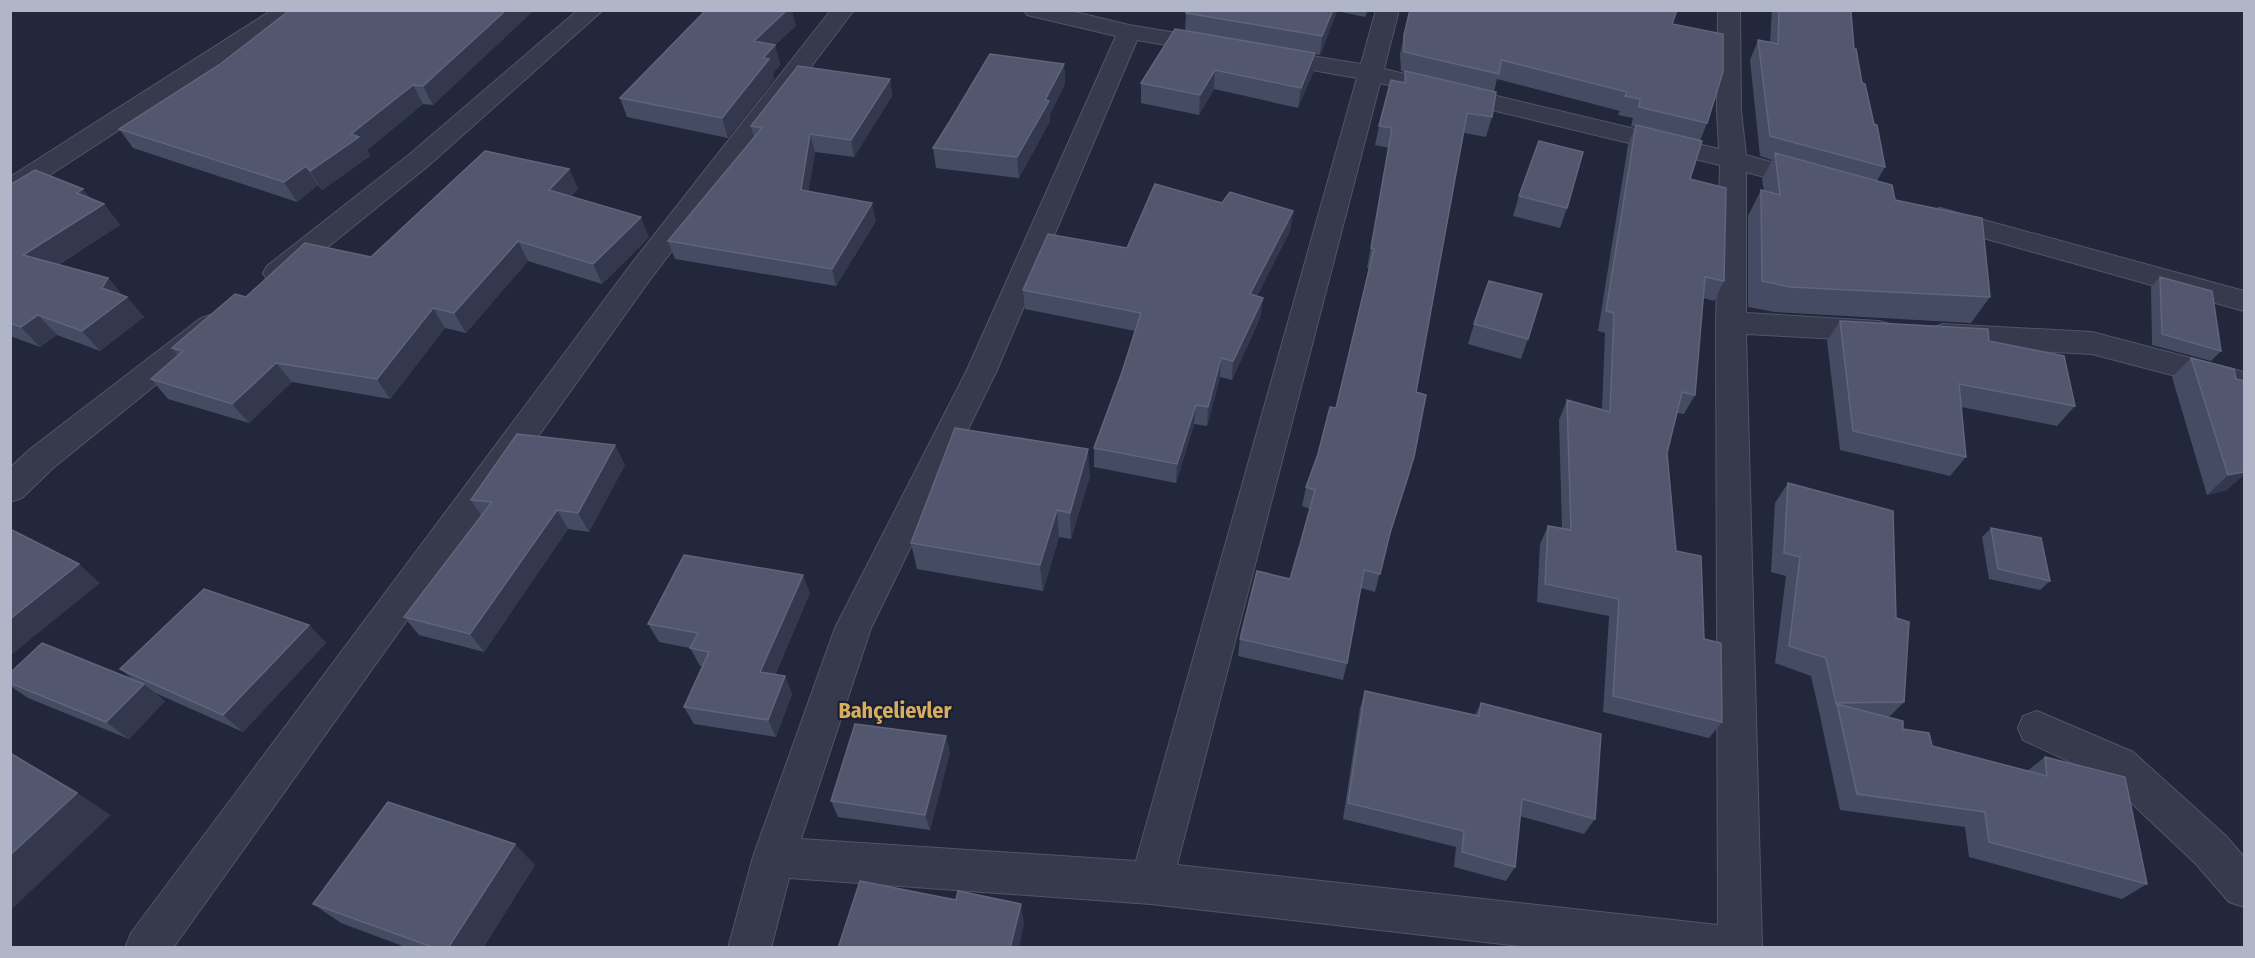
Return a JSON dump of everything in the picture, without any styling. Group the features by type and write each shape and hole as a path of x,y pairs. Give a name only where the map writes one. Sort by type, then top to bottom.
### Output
{"street":[{"path":"10,189 288,10"},
{"path":"10,489 41,459 419,160 592,10"},
{"path":"146,948 639,274 843,10"},
{"path":"1151,883 1388,10"},
{"path":"1729,10 1729,111 1733,160 1731,323 1740,948"},
{"path":"1041,11 1129,32 1370,73 1733,160 1836,189"},
{"path":"749,948 774,857 853,628 982,370 1129,32"},
{"path":"1915,210 2244,301"},
{"path":"1731,323 2092,343 2244,383"},
{"path":"2037,728 2119,765 2211,850 2244,887"},
{"path":"774,857 1151,883 1729,948"}],"building":[{"path":"290,10 506,10 423,86 413,85 351,134 359,137 310,171 306,166 284,182 119,129 219,65"},
{"path":"706,10 787,10 754,41 775,45 763,58 769,59 722,118 620,98"},
{"path":"1188,10 1333,10 1322,36 1186,13"},
{"path":"1410,10 1677,10 1672,24 1723,34 1723,72 1707,123 1639,107 1640,99 1625,96 1627,92 1501,60 1499,74 1404,52 1404,35"},
{"path":"1779,10 1851,12 1854,49 1856,49 1862,83 1865,84 1874,124 1877,125 1885,167 1770,136 1758,40 1778,44"},
{"path":"1175,29 1315,53 1301,88 1215,70 1200,95 1141,83"},
{"path":"990,54 1064,64 1045,100 1049,101 1017,157 933,148 950,121"},
{"path":"798,66 890,79 851,140 810,134 801,190 872,203 832,269 668,241 762,128 751,126"},
{"path":"1405,71 1496,92 1492,117 1467,113 1416,392 1426,395 1414,457 1390,533 1380,574 1364,570 1347,663 1240,639 1257,571 1290,579 1315,490 1306,487 1318,454 1330,407 1336,408 1374,249 1371,248 1392,128 1379,126 1391,80 1406,83"},
{"path":"1636,125 1702,141 1690,179 1726,188 1724,281 1705,277 1695,395 1682,392 1667,453 1676,551 1701,556 1704,639 1721,643 1722,722 1613,696 1619,599 1545,584 1548,526 1571,530 1567,400 1610,412 1614,313 1606,311"},
{"path":"1539,141 1583,152 1567,208 1519,196"},
{"path":"485,151 569,169 549,190 641,217 593,264 518,241 454,313 433,308 377,379 276,363 232,404 151,379 183,351 172,348 235,294 246,297 305,243 371,257"},
{"path":"1775,153 1892,185 1895,200 1982,218 1990,297 1790,287 1762,281 1761,190 1780,195"},
{"path":"35,170 83,189 77,193 104,204 23,255 108,278 102,288 127,297 82,331 38,315 21,327 10,323 10,185"},
{"path":"1155,184 1222,203 1230,192 1293,211 1250,294 1263,298 1233,361 1221,358 1208,407 1196,405 1177,464 1094,448 1141,313 1023,290 1048,234 1127,248"},
{"path":"2160,277 2212,291 2221,351 2162,334"},
{"path":"1489,281 1542,294 1528,339 1474,324"},
{"path":"1840,321 1988,329 1989,341 2064,356 2075,406 1959,384 1966,457 1853,431"},
{"path":"2191,358 2234,369 2236,379 2244,381 2244,472 2228,475"},
{"path":"955,428 1088,449 1070,513 1057,510 1040,565 911,543"},
{"path":"517,434 615,445 578,513 557,510 470,634 404,617 492,502 471,500"},
{"path":"1788,483 1893,511 1896,618 1909,622 1904,702 1836,703 1826,658 1789,646 1800,557 1784,553"},
{"path":"1991,528 2041,538 2050,581 1998,569"},
{"path":"10,529 79,564 10,619"},
{"path":"684,555 803,575 760,672 785,676 768,720 684,707 709,652 690,648 698,633 648,624"},
{"path":"204,589 309,625 223,715 120,669"},
{"path":"42,643 144,684 106,722 10,683 10,673"},
{"path":"1365,691 1479,716 1481,703 1601,734 1595,819 1522,799 1515,867 1462,852 1464,831 1348,803"},
{"path":"1837,704 1903,721 1903,729 1929,733 1932,746 2047,776 2045,757 2125,777 2147,884 1989,842 1985,812 1857,794"},
{"path":"855,724 946,736 925,815 831,801"},
{"path":"10,753 77,793 10,855"},
{"path":"388,802 515,844 448,948 435,948 313,904"},
{"path":"860,881 956,900 958,891 1021,904 1010,948 838,948"}],"district":[{"name":"Bahçelievler","path":"895,710"}]}
